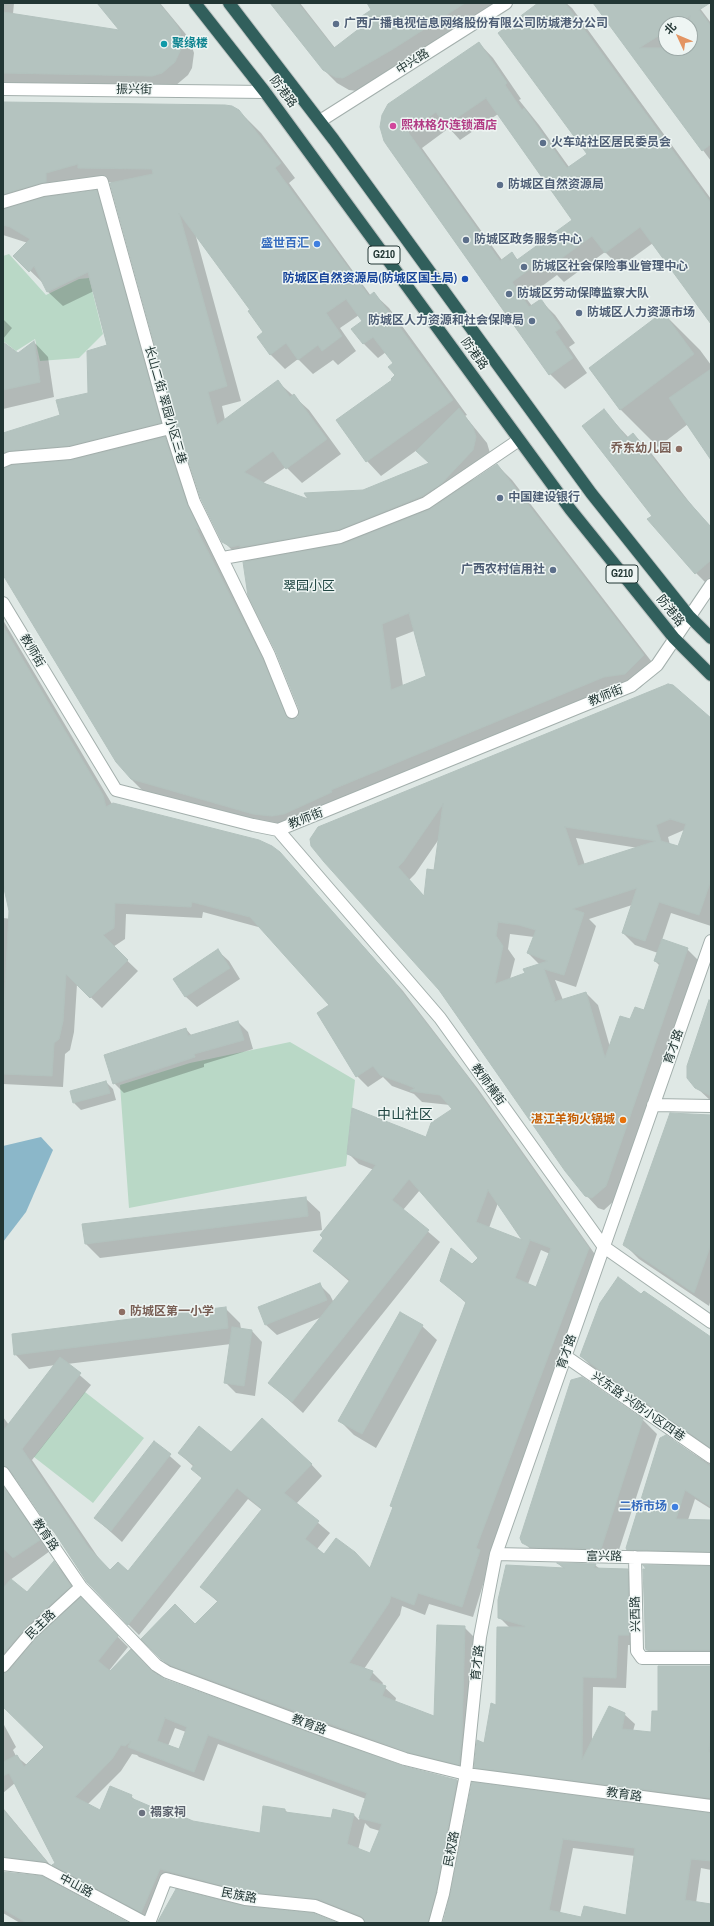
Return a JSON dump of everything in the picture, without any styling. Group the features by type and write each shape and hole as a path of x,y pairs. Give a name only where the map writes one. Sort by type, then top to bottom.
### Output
{"highway":[{"name":"防港路","path":"195,3 265,92 570,510 674,638 711,676"},
{"name":"防港路","path":"229,3 320,122 591,493 689,616 711,638"}],"street":[{"name":"中兴路","path":"320,122 506,3"},
{"name":"振兴街","path":"3,89 265,92"},
{"name":"长山二街 翠园小区三巷","path":"3,202 43,190 102,182 170,428 194,502 223,558 269,655 292,712"},
{"path":"3,461 10,458 70,453 170,428"},
{"path":"223,558 340,537 426,503 519,440"},
{"name":"教师街","path":"3,603 116,790 278,830 296,824 631,686 657,665 711,585"},
{"name":"教师横街","path":"278,830 440,1018 604,1247 711,1322"},
{"name":"育才路","path":"466,1774 480,1637 496,1554 711,941"},
{"path":"654,1106 711,1106"},
{"name":"兴东路 兴防小区四巷","path":"566,1356 711,1458"},
{"name":"教育路","path":"3,1473 81,1587 156,1665 167,1672 335,1735 405,1759 466,1774 711,1806"},
{"name":"富兴路","path":"496,1554 711,1559"},
{"name":"兴西路","path":"635,1557 637,1652 642,1658 711,1658"},
{"name":"民主路","path":"3,1666 31,1633 81,1587"},
{"name":"民权路","path":"435,1923 443,1894 466,1774"},
{"name":"中山路","path":"3,1864 44,1869 145,1923"},
{"name":"民族路","path":"149,1923 166,1878 245,1898 315,1906 358,1923"}],"green space":[{"path":"9,254 46,295 79,279 89,278 103,334 79,358 40,361 35,339 16,351 3,341 3,256"},
{"path":"290,1042 355,1080 346,1166 129,1208 120,1085 190,1063"},
{"path":"85,1392 144,1438 93,1503 34,1457"}],"water":[{"path":"41,1137 53,1150 26,1212 3,1242 3,1146"}],"building":[{"path":"97,3 159,3 180,31 182,47 175,62 162,73 152,76 3,73 3,12 119,30"},
{"path":"270,3 298,3 334,48 360,28 356,20 371,10 367,3 465,3 393,49 343,78 335,77 323,70"},
{"path":"538,3 565,3 711,203 711,324 640,227 605,253 592,236 548,268 542,260 512,282 529,307 541,299 561,328 555,332 573,358 549,375 388,147 384,141 380,127 382,115 388,104 479,42 507,83 505,85 522,110 524,108 567,168 587,154 498,33","holes":["486,98 572,220 517,260 512,252 500,261 408,132 436,112 445,126"]},
{"path":"593,3 710,3 699,10 711,26 711,144 702,151"},
{"path":"3,102 225,105 232,106 239,110 281,163 275,168 369,296 374,292 453,400 366,462 336,420 392,380 391,379 395,375 388,367 393,363 373,337 363,344 351,329 362,321 346,299 326,313 342,336 322,351 318,345 298,360 286,343 270,355 257,337 263,332 248,311 250,310 179,213 227,386 208,392 217,425 278,380 290,397 294,394 327,439 286,469 273,451 244,472 266,484 308,499 304,493 363,490 429,463 416,451 459,408 473,427 476,437 473,450 441,484 422,496 338,530 240,547 240,545 231,547 222,542 201,499 177,426 110,183 153,174 152,169 78,168 78,164 46,173 46,182 3,194"},
{"path":"97,190 161,423 69,446 9,451 3,453 3,433 60,415 56,400 88,393 87,351 107,345 88,272 47,292 34,266 29,272 13,256 30,239 10,227 3,225 3,209 45,197"},
{"path":"663,312 694,354 620,410 589,368"},
{"path":"34,341 40,382 3,390 3,342 18,353"},
{"path":"711,369 711,460 669,398"},
{"path":"604,409 627,438 633,433 679,491 711,527 711,560 695,574 647,519 652,516 582,426"},
{"path":"165,437 187,504 199,529 196,528 262,658 288,718 294,719 298,717 299,709 276,652 248,596 243,562 343,544 429,510 497,464 644,655 625,674 604,677 331,790 332,792 284,814 272,816 253,814 131,779 116,762 3,575 3,468 12,465 72,460","holes":["409,613 426,676 391,690 382,624"]},
{"path":"3,626 103,795 106,807 113,803 259,840 272,846 280,852 392,979 467,1076 589,1248 476,1548 480,1550 462,1607 418,1593 414,1605 391,1596 389,1603 349,1663 373,1671 369,1680 386,1686 382,1696 434,1716 437,1625 465,1626 462,1735 459,1765 407,1752 170,1665 161,1659 141,1639 175,1604 195,1624 218,1601 200,1587 262,1509 237,1488 128,1625 87,1582 53,1530 52,1531 9,1469 3,1466 3,1431 60,1357 81,1373 22,1449 89,1548 110,1570 118,1562 128,1571 202,1478 191,1469 194,1465 178,1453 199,1426 231,1452 262,1418 312,1464 284,1493 319,1521 305,1539 324,1554 336,1538 355,1552 370,1568 393,1507 390,1506 466,1302 440,1281 451,1248 472,1264 478,1258 409,1179 392,1200 429,1230 292,1402 268,1383 350,1280 313,1251 323,1238 320,1235 376,1165 347,1154 352,1108 426,1137 431,1123 452,1109 440,1095 410,1091 415,1088 380,1075 373,1066 356,1077 317,1013 329,1005 250,917 192,902 191,907 115,903 114,928 103,935 128,960 90,998 66,974 63,1021 59,1039 54,1043 52,1076 3,1074 3,1028 9,911 3,884","holes":["488,1190 522,1240 476,1222","530,1240 551,1248 536,1287 515,1278"]},
{"path":"668,684 673,685 711,718 711,880 699,915 659,902 645,941 622,933 637,888 572,909 584,913 564,975 544,969 555,999 554,1002 586,992 605,1058 620,1016 630,1019 635,1007 644,1010 660,963 654,961 662,939 688,948 606,1186 592,1198 585,1196 565,1171 439,990 311,846 310,839 318,827","holes":["443,804 434,870 427,869 424,896 398,867","670,819 686,824 678,846 661,841 656,825","565,827 656,841 578,866","498,922 519,925 536,930 527,953 548,961 523,969 525,973 495,984 503,946 496,936"]},
{"path":"218,949 230,968 185,997 173,979"},
{"path":"709,1000 711,1001 711,1096 695,1088 687,1078 687,1066"},
{"path":"238,1021 244,1040 194,1054 195,1057 113,1084 104,1055 186,1028 188,1036"},
{"path":"106,1081 110,1093 73,1103 70,1091"},
{"path":"670,1113 711,1115 711,1244 694,1293 623,1245"},
{"path":"306,1197 308,1216 85,1244 82,1224"},
{"path":"618,1277 641,1294 644,1291 711,1337 711,1444 709,1447 580,1356 600,1303"},
{"path":"320,1283 327,1300 265,1325 258,1307"},
{"path":"226,1307 228,1328 14,1355 12,1334"},
{"path":"400,1312 423,1325 362,1434 338,1421"},
{"path":"232,1327 252,1330 244,1386 224,1383"},
{"path":"582,1377 643,1419 601,1549 530,1547 522,1543 520,1538 571,1380"},
{"name":"二桥市场","path":"666,1435 711,1467 711,1507 685,1490 676,1519 711,1520 711,1552 627,1550 626,1548 660,1438"},
{"path":"154,1441 171,1454 111,1531 94,1518"},
{"path":"3,1486 40,1540 13,1558 3,1548"},
{"path":"54,1561 71,1586 26,1627 3,1654 3,1588 11,1579 27,1592"},
{"path":"557,1563 596,1564 594,1568 628,1569 629,1635 618,1635 616,1678 583,1677 582,1760 609,1706 625,1713 622,1729 651,1732 652,1711 658,1711 658,1666 711,1666 711,1730 709,1752 711,1752 711,1798 474,1768 477,1740 484,1743 491,1703 496,1705 497,1627 525,1627 498,1618 498,1600 506,1565 565,1568"},
{"path":"643,1565 711,1566 711,1650 646,1650 643,1569 646,1569"},
{"path":"81,1597 118,1636 98,1661 110,1671 131,1649 151,1670 164,1679 403,1766 457,1780 436,1892 428,1923 365,1923 361,1916 318,1899 246,1892 160,1869 141,1913 52,1865 55,1863 9,1773 3,1776 3,1762 17,1755 24,1767 44,1747 3,1707 3,1673 9,1671 36,1638","holes":["165,1718 187,1727 179,1749 157,1741","208,1735 367,1793 359,1818 382,1824 370,1853 347,1844 354,1814 333,1809 331,1818 285,1812 285,1809 263,1806 260,1833 193,1821 160,1807 159,1810 131,1798 132,1795 110,1786 100,1810 75,1797 112,1759 121,1745 125,1746 131,1741 128,1747 194,1772"]},
{"path":"472,1782 711,1813 711,1861 691,1859 685,1900 711,1904 711,1923 443,1923 450,1895","holes":["563,1839 635,1848 626,1915 584,1906 581,1917 549,1910"]},
{"path":"3,1809 47,1862 3,1857"},
{"path":"3,1872 42,1876 129,1923 27,1923 3,1909"},
{"path":"176,1889 244,1906 313,1913 338,1923 157,1923"}],"place":[{"name":"广西广播电视信息网络股份有限公司防城港分公司","path":"336,24"},
{"name":"聚缘楼","path":"164,44"},
{"name":"熙林格尔连锁酒店","path":"393,126"},
{"name":"火车站社区居民委员会","path":"543,143"},
{"name":"防城区自然资源局","path":"500,185"},
{"name":"防城区政务服务中心","path":"466,240"},
{"name":"盛世百汇","path":"317,244"},
{"name":"防城区社会保险事业管理中心","path":"524,267"},
{"name":"防城区自然资源局(防城区国土局)","path":"465,279"},
{"name":"防城区劳动保障监察大队","path":"509,294"},
{"name":"防城区人力资源市场","path":"579,313"},
{"name":"防城区人力资源和社会保障局","path":"532,321"},
{"name":"乔东幼儿园","path":"679,449"},
{"name":"中国建设银行","path":"500,498"},
{"name":"广西农村信用社","path":"553,570"},
{"name":"湛江羊狗火锅城","path":"623,1120"},
{"name":"防城区第一小学","path":"122,1312"},
{"name":"二桥市场","path":"675,1507"},
{"name":"禤家祠","path":"142,1813"}],"district":[{"name":"翠园小区","path":"309,587"},
{"name":"中山社区","path":"405,1115"}]}
